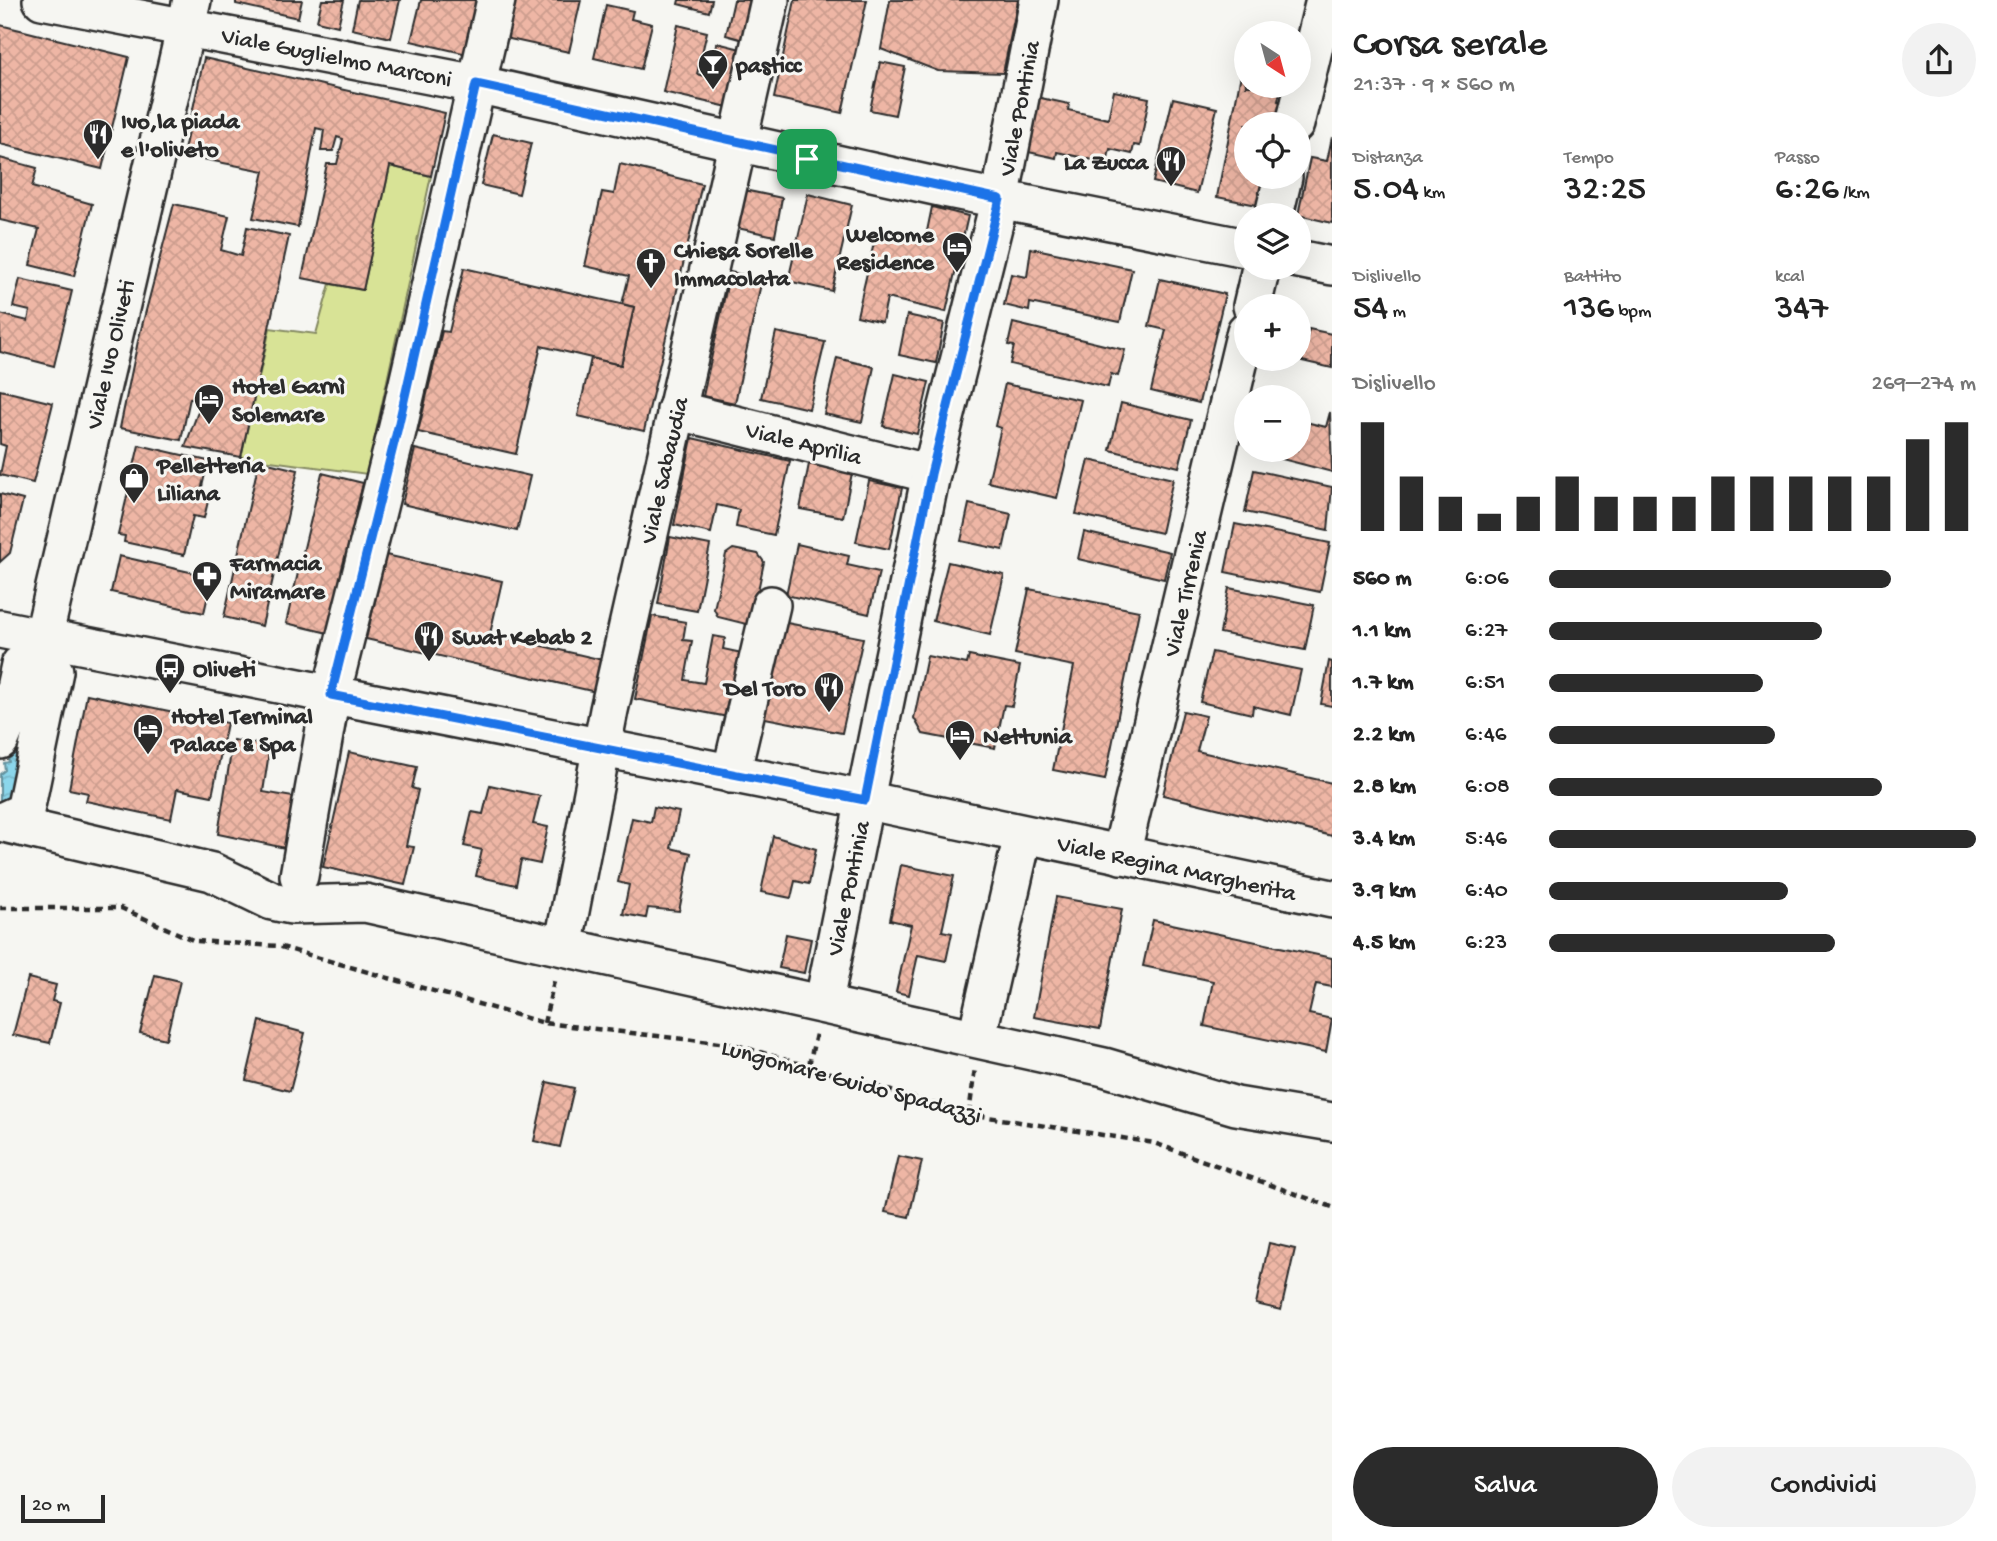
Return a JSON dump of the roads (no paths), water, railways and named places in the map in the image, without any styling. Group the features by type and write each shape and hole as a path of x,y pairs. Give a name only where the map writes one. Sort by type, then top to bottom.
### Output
{"street":[{"name":"Viale Guglielmo Marconi","path":"42,0 189,13 476,84 739,144 1234,246"},
{"path":"299,876 331,695 398,427 496,0"},
{"name":"Viale Sabaudia","path":"563,945 601,749 770,0"},
{"name":"Viale Pontinia","path":"825,996 931,474 1000,199 1039,0"},
{"path":"1298,112 1325,0"},
{"name":"Viale Ivo Oliveti","path":"40,649 189,13"},
{"path":"1311,262 1332,266"},
{"name":"Viale Tirrenia","path":"1121,855 1236,371"},
{"name":"Viale Aprilia","path":"676,410 931,474"},
{"path":"731,774 771,606"},
{"name":"Viale Regina Margherita","path":"0,629 40,649 331,695 865,800 1332,899"},
{"path":"0,823 24,811 20,666 40,649"},
{"path":"0,823 212,872 272,901 290,905 365,902 1104,1067 1237,1106 1332,1122"},
{"name":"Viale Regina Margherita","path":"981,1019 1023,835"}],"water":[{"path":"13,750 18,752 20,758 16,764 17,806 0,805 0,774 5,770 4,763 9,762 8,756"}],"place":[{"name":"pasticc","path":"713,91"},
{"name":"Ivo,la piada e l'oliveto","path":"98,161"},
{"name":"La Zucca","path":"1171,188"},
{"name":"Welcome Residence","path":"957,274"},
{"name":"Chiesa Sorelle Immacolata","path":"651,290"},
{"name":"Hotel Garnì Solemare","path":"209,426"},
{"name":"Pelletteria Liliana","path":"134,505"},
{"name":"Farmacia Miramare","path":"207,603"},
{"name":"Swat Kebab 2","path":"429,663"},
{"name":"Oliveti","path":"170,695"},
{"name":"Del Toro","path":"829,714"},
{"name":"Hotel Terminal Palace & Spa","path":"148,756"},
{"name":"Nettunia","path":"960,762"}]}
